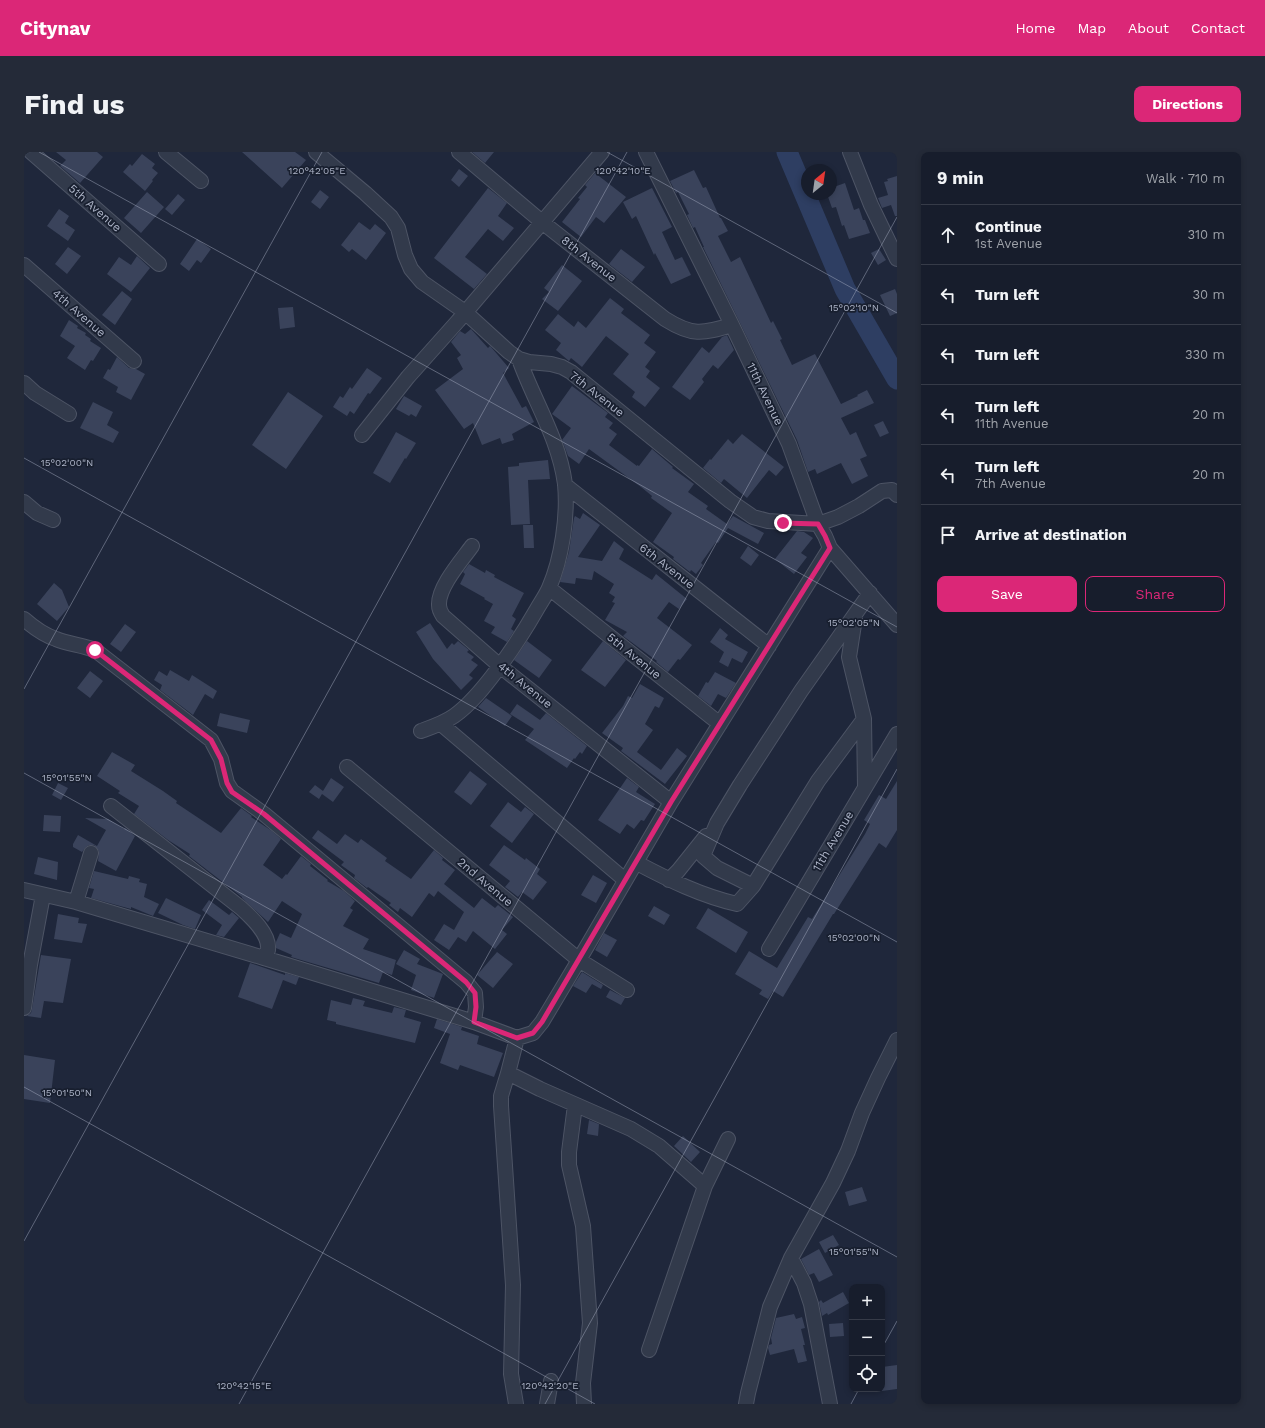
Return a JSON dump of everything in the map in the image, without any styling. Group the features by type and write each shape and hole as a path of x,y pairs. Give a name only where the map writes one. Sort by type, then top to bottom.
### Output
{"street":[{"name":"5th Avenue","path":"31,152 159,264"},
{"path":"166,152 200,181"},
{"name":"7th Avenue","path":"316,152 391,217 398,228 405,256 412,269 422,282 465,312 509,352 519,359 529,362 562,366 571,372 730,501 753,517 783,523 818,524"},
{"name":"8th Avenue","path":"460,152 542,222 665,319 678,327 692,332 709,332 732,325"},
{"name":"11th Avenue","path":"646,152 789,444 818,524 830,548 897,625"},
{"path":"850,152 870,205 897,259"},
{"path":"362,435 408,377 600,153"},
{"name":"4th Avenue","path":"24,265 134,360"},
{"path":"421,730 441,724 454,716 466,706 500,666 522,636 549,588 557,562 564,531 565,485 561,464 544,415 526,378 519,359"},
{"path":"24,384 35,393 69,414"},
{"name":"6th Avenue","path":"565,485 769,646"},
{"path":"818,524 838,517 859,506 882,490 892,490 897,494"},
{"path":"24,502 37,513 53,520"},
{"name":"4th Avenue","path":"472,546 439,597 438,606 443,616 500,666 671,802"},
{"path":"24,890 76,902 264,958 474,1022 517,1038 533,1033 542,1022 671,802 830,548"},
{"name":"5th Avenue","path":"549,588 720,724"},
{"path":"753,886 717,868 703,856 717,823 740,785 801,691 870,593"},
{"path":"856,613 849,657 864,719 865,787"},
{"path":"24,619 44,633 56,639 84,645 95,650 211,740 221,759 227,783 232,792 264,814 466,982 475,993 476,1007 474,1022"},
{"path":"637,862 669,880 722,900 738,904 753,886 818,781 864,719"},
{"path":"441,724 625,880"},
{"name":"11th Avenue","path":"769,949 897,734"},
{"name":"2nd Avenue","path":"347,767 579,960 627,990"},
{"path":"111,806 241,908 256,923 265,938 268,949 264,958"},
{"path":"669,880 717,823"},
{"path":"76,902 91,853"},
{"path":"24,1008 30,965 43,895"},
{"path":"516,1404 511,1374 513,1285 501,1096 517,1038"},
{"path":"746,1404 770,1307 791,1258 833,1183 848,1151 862,1112 897,1040"},
{"path":"508,1072 575,1105 631,1130 659,1146 705,1186"},
{"path":"575,1105 569,1152 569,1165 583,1226 590,1315 583,1383 584,1404"},
{"path":"649,1350 705,1186 728,1139"},
{"path":"791,1258 804,1283 811,1304 830,1404"},
{"path":"547,1404 551,1381"}],"building":[{"path":"56,152 97,152 103,157 80,183 60,166 66,160"},
{"path":"242,152 295,152 306,160 282,188"},
{"path":"472,152 494,152 485,163"},
{"path":"142,154 155,164 152,168 158,173 145,191 123,172 130,164 132,166"},
{"path":"459,169 468,176 459,187 451,180"},
{"path":"694,170 703,188 706,187 720,218 728,231 718,236 731,262 740,257 771,323 773,321 782,339 780,340 792,365 815,354 841,404 867,390 874,403 841,418 850,435 856,432 867,456 860,459 868,476 852,484 841,463 817,474 815,469 808,472 797,440 703,247 695,227 693,228 687,215 689,214 678,192 676,193 670,181"},
{"path":"595,173 626,197 604,223 596,217 581,237 562,222 580,199 578,198 587,187 585,185"},
{"path":"897,176 897,216 895,216 891,205 882,208 878,198 888,195 884,182 888,181 887,179"},
{"path":"845,183 854,210 859,208 870,233 849,239 844,225 842,226 836,207 832,208 829,200 837,200 837,186"},
{"path":"488,188 507,203 498,216 514,228 503,241 488,229 465,257 487,274 474,289 434,258"},
{"path":"652,188 672,227 662,232 675,260 682,257 691,275 671,284 655,253 654,255 636,216 632,219 623,202"},
{"path":"320,190 329,197 320,209 311,202"},
{"path":"147,192 164,207 141,233 124,218"},
{"path":"178,194 185,200 172,215 165,209"},
{"path":"59,209 69,216 65,223 75,230 68,241 47,226"},
{"path":"359,222 370,230 375,224 386,233 366,260 352,249 349,252 341,245"},
{"path":"197,239 211,249 201,263 197,260 189,271 180,264"},
{"path":"68,247 81,256 67,274 55,264"},
{"path":"621,249 645,267 632,282 609,264"},
{"path":"879,249 886,260 878,265 871,253"},
{"path":"137,256 150,268 131,292 107,274 119,257 131,265"},
{"path":"562,265 582,281 558,311 542,299 549,292 544,288"},
{"path":"895,289 897,294 897,313 890,316 880,295"},
{"path":"122,291 132,299 115,325 102,315"},
{"path":"610,298 624,309 621,313 650,335 644,343 656,352 645,367 650,371 646,377 660,388 645,407 632,397 635,392 613,374 629,354 606,336 582,367 571,358 569,361 556,350 561,343 545,330 558,314 574,327 578,321 586,328"},
{"path":"293,307 295,327 280,329 278,308"},
{"path":"69,320 78,326 77,328 86,333 85,335 91,339 90,341 101,348 85,370 67,358 75,346 60,336"},
{"path":"471,329 488,348 490,346 491,347 509,368 503,373 522,408 526,406 534,422 512,434 514,440 502,444 500,438 482,445 473,423 464,429 435,390 463,369 457,358 461,355 451,342 460,331 465,334"},
{"path":"727,335 734,350 718,369 713,365 702,379 704,382 690,400 672,387 702,347 709,353 722,337"},
{"path":"117,357 129,368 136,369 145,374 131,400 116,392 118,387 103,378 108,369 110,370"},
{"path":"367,368 382,378 370,394 368,393 354,414 350,411 347,416 333,407 340,396 343,398 350,387 352,389"},
{"path":"572,386 608,413 605,417 613,423 609,428 617,434 609,445 637,466 639,466 652,449 673,467 672,468 694,484 688,492 708,506 706,509 727,524 733,516 764,533 758,544 728,528 718,543 716,542 701,563 703,565 696,574 691,570 690,572 673,559 674,557 653,542 672,513 651,498 652,496 641,487 589,449 579,464 568,456 562,440 571,428 552,414"},
{"path":"288,392 323,416 286,469 252,445"},
{"path":"404,396 422,406 416,417 411,414 409,416 396,409"},
{"path":"93,402 113,412 107,425 119,432 113,443 80,428"},
{"path":"883,421 889,433 880,437 874,425"},
{"path":"396,432 416,443 390,483 373,473"},
{"path":"742,434 784,467 776,476 769,470 747,498 724,479 721,483 703,468 728,439 733,444"},
{"path":"548,460 550,479 528,480 530,524 511,525 508,467 519,466 519,463"},
{"path":"583,513 600,525 578,557 602,561 614,541 624,549 619,559 652,580 656,574 687,599 679,609 669,602 657,618 692,645 668,672 656,662 657,661 623,636 627,632 605,620 615,603 612,602 615,597 609,593 614,584 594,571 592,580 576,578 575,584 560,582 569,552 574,518 575,516 580,519"},
{"path":"523,525 533,525 534,548 524,548"},
{"path":"797,531 804,532 813,538 801,553 807,557 794,574 775,559"},
{"path":"748,546 759,555 751,566 740,558"},
{"path":"469,564 485,573 486,570 495,575 494,577 524,593 512,616 516,619 511,629 514,631 507,642 491,633 495,627 484,621 493,604 460,584 465,574 463,572"},
{"path":"54,583 62,590 69,607 57,621 37,604"},
{"path":"430,623 447,649 452,643 454,645 458,641 469,650 467,652 474,657 471,660 478,665 469,675 473,678 461,690 433,659 416,632"},
{"path":"125,624 136,632 121,652 110,644"},
{"path":"720,628 728,635 725,639 748,652 742,663 732,658 728,667 719,662 724,652 710,642"},
{"path":"527,641 552,660 539,678 514,660"},
{"path":"603,641 626,660 605,687 581,670"},
{"path":"170,670 189,681 192,675 217,691 213,699 205,694 193,715 160,690 162,685 154,680 159,671 167,676"},
{"path":"90,671 103,681 90,698 77,688"},
{"path":"715,672 736,683 726,698 718,694 711,706 698,696 706,682 708,683"},
{"path":"640,684 664,698 659,708 655,706 645,724 653,730 637,752 661,770 677,748 687,756 665,784 621,751 623,748 602,733 623,706 628,696 632,698"},
{"path":"486,698 512,716 505,726 478,707"},
{"path":"517,704 540,720 546,713 587,746 582,754 580,752 567,768 525,740 534,729 510,714"},
{"path":"220,713 250,720 247,733 217,726"},
{"path":"112,752 135,765 131,771 163,791 177,801 176,803 221,833 241,808 252,816 251,817 272,831 281,839 263,865 282,879 286,874 287,875 301,856 311,864 310,866 328,880 327,881 344,891 355,901 350,908 353,910 343,926 369,939 363,949 396,960 392,975 383,972 379,983 291,957 292,955 276,948 276,942 280,933 291,938 302,914 282,901 268,922 242,897 189,856 190,854 168,840 134,814 139,806 118,793 120,791 97,776"},
{"path":"470,771 487,784 471,805 454,792"},
{"path":"331,778 344,787 333,802 322,794 319,799 309,792 315,785 323,791"},
{"path":"627,778 639,787 636,792 655,804 644,821 641,820 634,829 627,824 620,834 598,820"},
{"path":"897,781 897,830 886,848 879,843 833,914 783,997 773,991 768,999 759,994 762,990 735,974 749,951 777,968 808,917 812,919 865,834 870,824 864,820 879,795 886,799"},
{"path":"58,783 68,788 61,800 52,795"},
{"path":"508,802 521,812 525,807 534,814 512,843 490,826"},
{"path":"44,815 61,816 60,832 43,831"},
{"path":"85,818 108,819 124,829 125,828 135,836 116,871 98,861 99,851 94,845 89,845 82,852 73,847 78,835 97,846 106,830"},
{"path":"318,830 337,844 345,834 358,843 361,839 387,858 385,861 411,879 434,850 443,858 442,860 455,870 444,884 474,908 482,898 495,908 498,905 513,917 502,930 507,934 495,949 473,931 466,942 458,937 449,950 434,940 444,924 454,930 464,912 438,891 434,897 429,893 412,917 400,908 398,912 389,905 391,903 354,878 355,875 341,865 344,862 312,838"},
{"path":"504,845 525,860 526,858 540,869 537,874 547,882 533,900 522,892 518,897 505,887 510,881 489,865"},
{"path":"38,857 58,862 57,880 34,874"},
{"path":"94,871 128,879 129,876 140,879 139,882 147,884 144,897 159,904 153,916 131,907 131,909 91,898 94,889 89,888"},
{"path":"593,875 607,883 596,903 581,895"},
{"path":"166,898 201,915 195,929 158,913"},
{"path":"209,900 229,915 232,912 239,918 224,937 216,935 222,925 202,910"},
{"path":"654,906 670,915 664,925 648,916"},
{"path":"708,908 748,932 736,953 696,928"},
{"path":"58,914 79,918 78,923 87,924 82,943 54,939"},
{"path":"604,933 617,940 607,957 595,950"},
{"path":"404,950 420,959 417,964 443,974 434,998 411,990 416,975 396,964"},
{"path":"497,952 513,964 493,988 477,975"},
{"path":"41,955 71,959 63,1003 44,1001 41,1018 27,1016 31,1013 32,1009"},
{"path":"250,963 285,975 285,973 299,977 296,985 283,980 272,1009 238,997"},
{"path":"582,972 603,985 601,989 592,984 586,993 573,986"},
{"path":"610,990 625,998 621,1005 606,997"},
{"path":"353,998 365,1001 363,1006 392,1013 394,1007 406,1010 404,1017 421,1022 415,1043 336,1024 336,1022 327,1020 331,1000 351,1005"},
{"path":"437,1019 462,1027 461,1030 479,1036 477,1044 503,1053 494,1077 460,1065 458,1070 440,1063 450,1034 434,1028"},
{"path":"24,1055 55,1060 50,1103 24,1099"},
{"path":"589,1120 599,1124 598,1136 587,1134"},
{"path":"683,1136 700,1152 691,1162 674,1146"},
{"path":"862,1187 867,1201 849,1206 845,1192"},
{"path":"833,1235 839,1245 825,1253 819,1242"},
{"path":"819,1249 833,1275 819,1282 814,1273 809,1275 801,1259"},
{"path":"843,1292 849,1303 828,1315 827,1313 822,1316 819,1302 821,1300 823,1303"},
{"path":"794,1314 796,1319 802,1317 805,1328 801,1329 807,1361 798,1363 794,1349 770,1355 768,1348 769,1345 772,1344 771,1338 776,1318"},
{"path":"843,1323 844,1336 830,1337 829,1324"},
{"path":"897,1365 897,1389 885,1391 885,1367"}],"waterway":[{"path":"787,152 845,289 897,379"}],"route":[{"path":"95,650 211,740 221,759 227,783 232,792 264,814 276,826 466,982 475,993 476,1007 474,1022 517,1038 533,1033 542,1022 671,802 830,548 818,524 783,523"}]}
